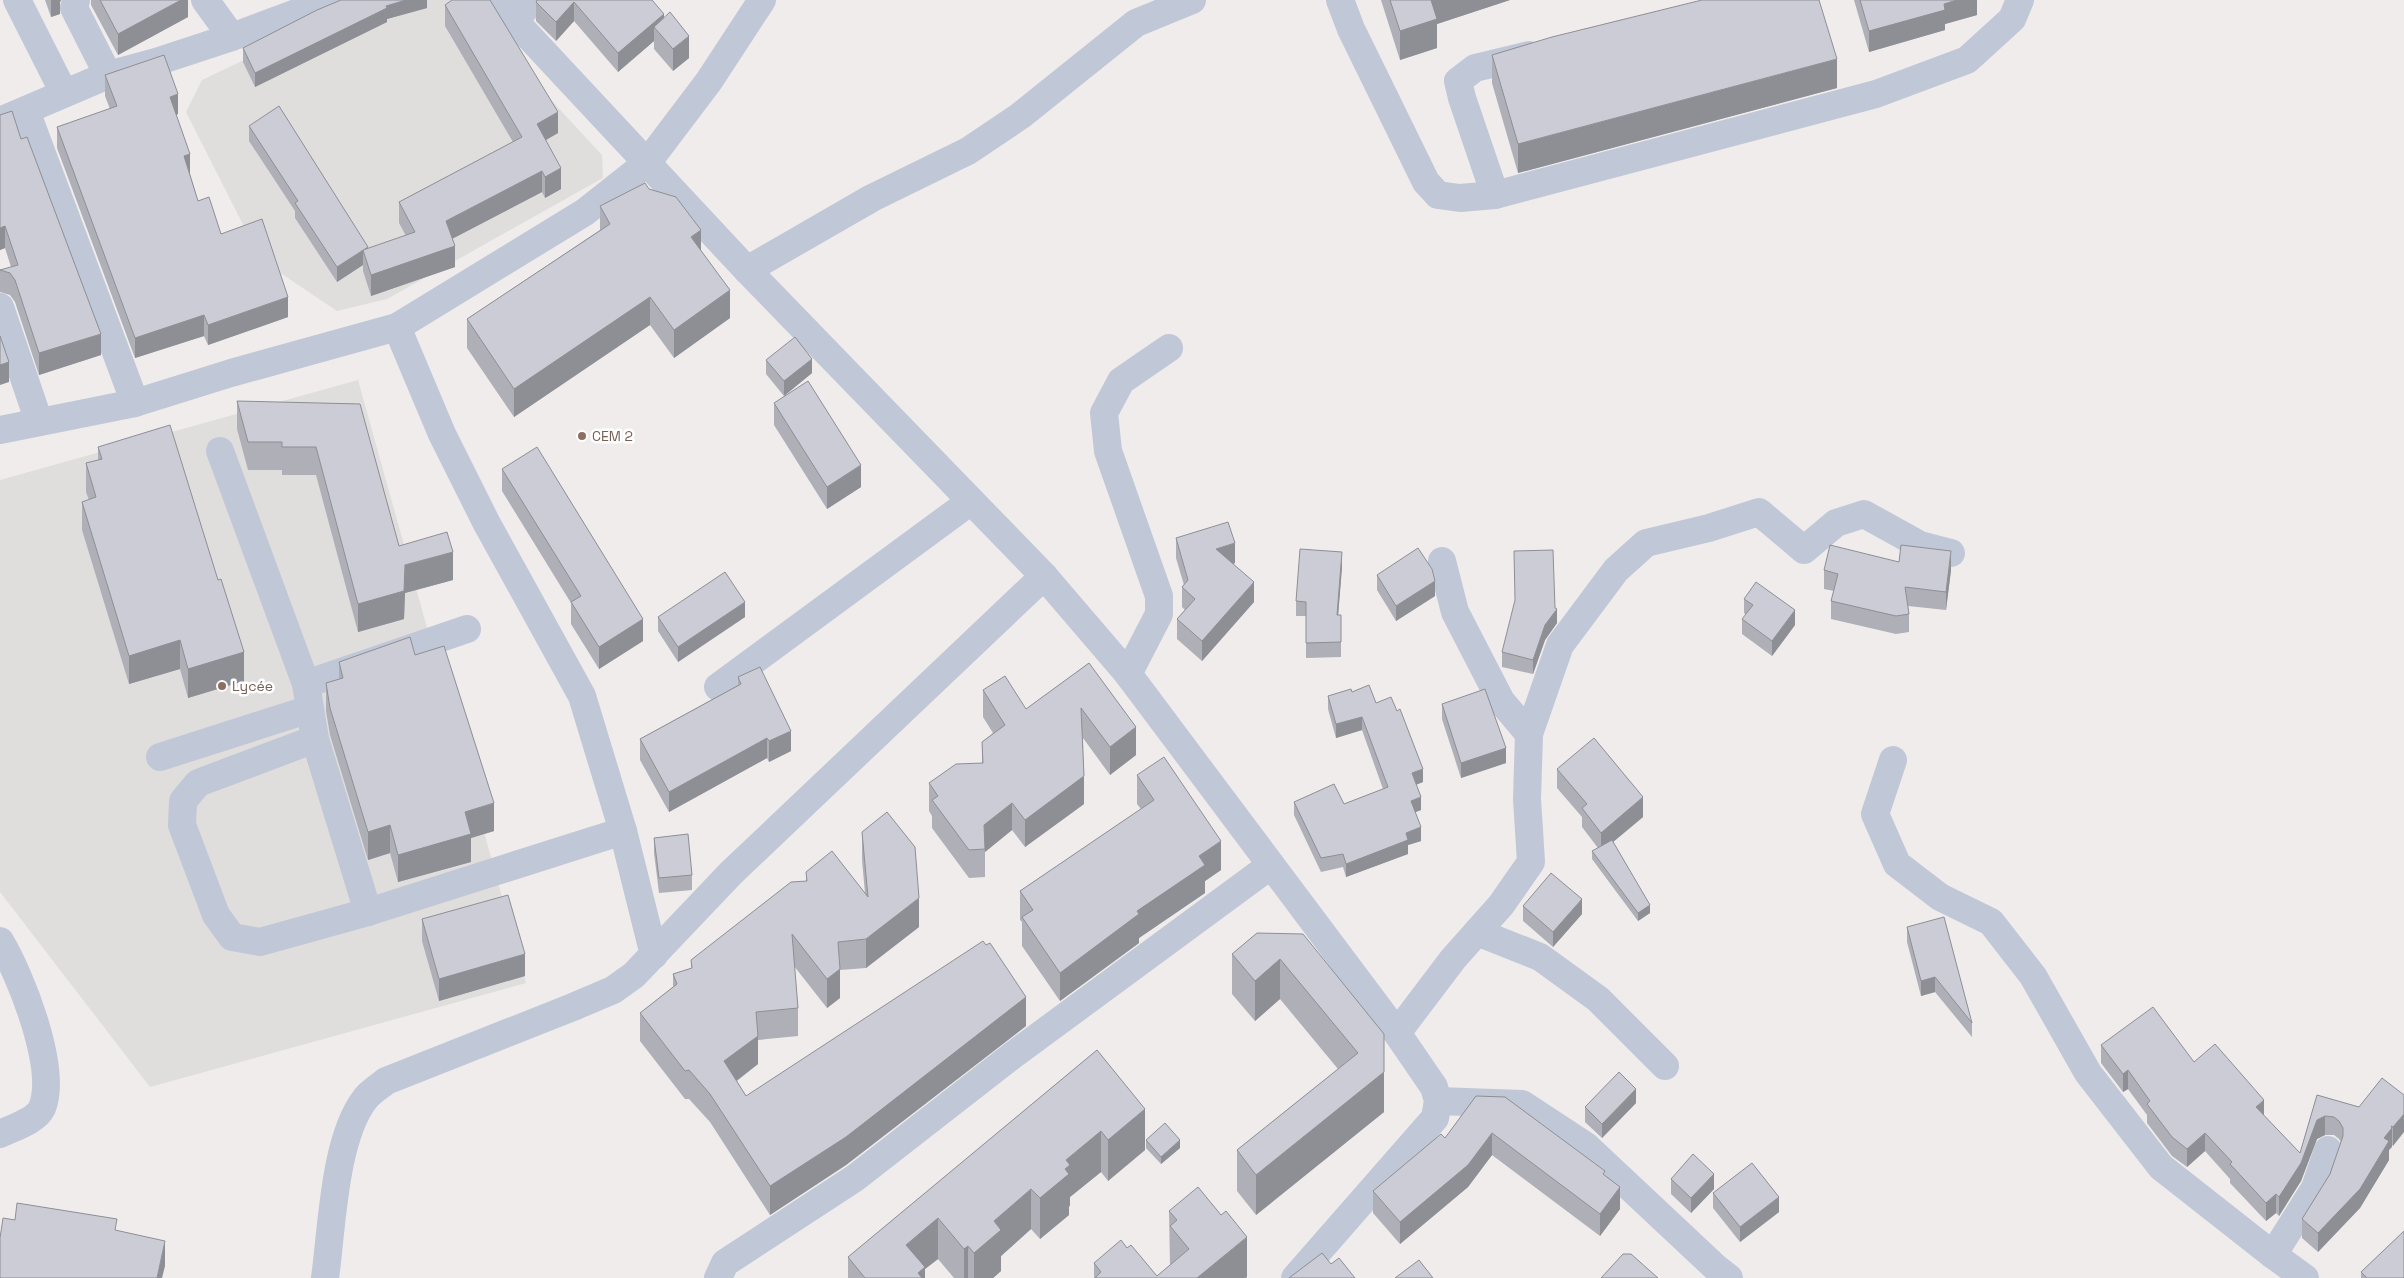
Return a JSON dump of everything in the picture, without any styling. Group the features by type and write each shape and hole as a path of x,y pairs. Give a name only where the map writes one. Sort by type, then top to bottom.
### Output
{"street":[{"path":"16,0 64,93"},
{"path":"76,0 74,8 108,75"},
{"path":"205,0 232,37"},
{"path":"0,121 108,75 156,62 232,37 331,0"},
{"path":"495,0 747,270 1044,576 1128,674 1397,1033 1434,1087 1438,1101 1435,1118 1295,1278"},
{"path":"514,20 533,0"},
{"path":"0,430 135,403 231,373 397,327 585,212 647,163 709,81 762,0"},
{"path":"747,270 872,198 968,151 1020,116 1136,23 1192,0"},
{"path":"1340,0 1350,29 1426,182 1438,195 1460,198 1495,195 1885,90 1967,60 2012,19 2020,0"},
{"path":"1495,195 1458,81 1474,68 1552,49"},
{"path":"26,111 135,403"},
{"path":"0,307 39,422"},
{"path":"397,327 442,434 486,522 582,696 623,831 654,955"},
{"path":"1128,674 1159,614 1158,596 1108,451 1104,413 1121,381 1169,348"},
{"path":"220,451 308,696 316,740 368,912"},
{"path":"718,687 971,501"},
{"path":"1397,1033 1453,959 1501,905 1531,862 1528,799 1529,734 1560,645 1616,570 1646,543 1709,528 1759,512 1804,550 1836,523 1864,514 1920,545 1951,553"},
{"path":"1442,561 1455,612 1501,701 1529,734"},
{"path":"325,1278 341,1159 352,1123 366,1098 386,1081 614,990 634,975 732,873 1044,576"},
{"path":"160,757 467,629"},
{"path":"316,740 198,783 183,801 182,825 216,915 232,937 260,942 368,912 623,831"},
{"path":"1893,760 1876,814 1896,864 1940,897 1991,922 2033,976 2088,1073 2161,1167 2272,1255 2305,1278"},
{"path":"718,1278 725,1263 855,1178 1013,1055 1271,865"},
{"path":"1477,932 1540,957 1598,999 1664,1066"},
{"path":"0,941 14,964 35,1024 45,1069 44,1095 41,1110 28,1121 0,1134"},
{"path":"1438,1101 1522,1104 1586,1146 1729,1278"},
{"path":"2272,1255 2315,1188 2328,1150"}],"shaded area":[{"path":"370,0 458,0 602,155 603,178 387,299 337,311 261,260 186,112 202,80"},
{"name":"Lycée","path":"358,380 526,983 150,1087 0,892 0,480"}],"building":[{"path":"100,0 181,0 118,34"},
{"path":"341,0 406,0 386,6 387,8 255,73 243,48 317,10"},
{"path":"452,0 490,0 558,112 537,124 561,168 545,177 542,171 446,221 455,246 371,275 363,250 415,232 399,202 522,137 445,5"},
{"path":"537,0 652,0 664,14 618,53 574,2 556,22 536,2"},
{"path":"1390,0 1431,0 1437,19 1400,31"},
{"path":"1702,0 1819,0 1837,59 1518,144 1492,55 1552,37"},
{"path":"1860,0 1957,0 1944,4 1945,10 1869,31"},
{"path":"670,12 689,36 673,49 654,27"},
{"path":"164,55 178,94 170,97 190,154 184,156 198,201 209,197 221,234 262,219 288,297 208,325 204,315 135,338 57,127 117,106 105,75"},
{"path":"279,106 368,247 337,267 295,203 298,201 249,126"},
{"path":"12,111 21,139 27,137 101,334 39,353 15,280 10,273 0,270 18,265 5,226 0,228 0,115"},
{"path":"645,183 649,189 676,197 701,230 691,237 730,290 674,330 650,297 514,389 467,319 610,224 600,206"},
{"path":"0,336 9,362 0,365"},
{"path":"795,337 812,359 784,381 766,360"},
{"path":"808,381 861,465 827,487 774,403"},
{"path":"237,401 360,404 399,546 447,532 453,552 405,565 404,591 358,604 316,447 282,447 282,442 248,442"},
{"path":"170,425 218,580 221,579 244,652 188,669 180,640 129,656 82,502 96,497 86,463 102,459 98,447"},
{"path":"537,447 643,619 599,647 571,602 581,596 502,469"},
{"path":"1228,522 1235,543 1216,549 1254,582 1202,641 1177,619 1195,599 1182,587 1188,580 1176,538"},
{"path":"1830,545 1899,562 1901,545 1951,551 1946,592 1905,587 1909,614 1896,616 1831,601 1838,574 1824,570"},
{"path":"1418,548 1432,569 1435,581 1396,606 1377,575"},
{"path":"1300,549 1342,552 1337,615 1341,615 1341,642 1306,643 1306,602 1296,601"},
{"path":"1553,550 1555,608 1557,609 1545,625 1533,660 1502,652 1515,600 1514,551"},
{"path":"725,572 745,602 678,647 658,617"},
{"path":"1756,582 1795,610 1772,641 1742,619 1753,605 1744,599"},
{"path":"410,637 415,655 444,646 494,803 465,812 471,834 398,855 390,825 368,832 330,708 326,683 343,678 339,662"},
{"path":"1089,663 1136,727 1110,747 1081,708 1084,776 1025,820 1012,803 984,825 985,849 969,850 932,800 938,796 929,783 956,764 983,763 982,742 1005,725 983,690 1005,676 1026,709"},
{"path":"760,667 791,731 769,741 767,738 669,792 640,739 741,684 738,677"},
{"path":"1369,685 1376,703 1391,697 1397,711 1400,709 1423,769 1412,773 1421,797 1411,801 1421,827 1406,833 1408,840 1346,864 1343,854 1321,858 1294,802 1334,784 1344,804 1388,787 1362,717 1336,724 1328,696 1351,689 1352,692"},
{"path":"1485,689 1506,748 1461,763 1442,704"},
{"path":"1594,738 1643,797 1601,833 1582,808 1587,804 1557,769"},
{"path":"1164,757 1221,841 1199,856 1205,865 1137,911 1139,914 1060,973 1022,917 1033,910 1020,891 1154,800 1137,775"},
{"path":"887,812 915,847 919,898 866,939 838,942 840,969 827,979 792,934 798,1008 756,1012 758,1036 724,1061 746,1096 983,941 986,945 990,943 1026,997 846,1137 770,1186 710,1094 689,1070 685,1071 640,1013 677,984 673,974 692,968 691,960 791,882 807,881 806,872 832,851 868,897 862,832"},
{"path":"688,834 692,875 659,878 654,838"},
{"path":"1612,840 1650,905 1638,913 1592,851"},
{"path":"1551,873 1582,899 1553,932 1523,906"},
{"path":"508,895 525,954 439,979 422,919"},
{"path":"1944,917 1972,1023 1935,977 1921,981 1907,927"},
{"path":"1257,933 1303,934 1384,1034 1384,1072 1256,1175 1237,1150 1358,1053 1280,959 1255,981 1232,954"},
{"path":"2153,1007 2194,1062 2215,1044 2264,1100 2256,1107 2300,1153 2317,1095 2359,1107 2382,1078 2404,1095 2404,1114 2393,1127 2391,1126 2392,1128 2384,1138 2389,1141 2360,1189 2318,1233 2302,1219 2330,1174 2343,1136 2343,1128 2339,1121 2334,1117 2325,1116 2317,1120 2301,1163 2279,1197 2276,1194 2266,1203 2230,1164 2232,1162 2205,1133 2187,1149 2172,1137 2147,1104 2150,1101 2128,1070 2123,1074 2101,1045"},
{"path":"1097,1050 1145,1109 1108,1140 1101,1131 1066,1160 1070,1165 1065,1169 1069,1174 1040,1198 1031,1189 994,1221 1001,1230 974,1253 968,1246 964,1249 938,1218 906,1245 925,1267 918,1273 922,1278 865,1278 848,1257"},
{"path":"1619,1072 1636,1089 1602,1124 1585,1107"},
{"path":"1476,1096 1505,1097 1605,1171 1603,1174 1620,1187 1600,1214 1492,1133 1468,1165 1400,1222 1373,1191 1441,1134 1445,1138"},
{"path":"1165,1123 1180,1140 1161,1157 1146,1140"},
{"path":"1693,1154 1714,1174 1691,1198 1671,1179"},
{"path":"1752,1163 1779,1197 1740,1227 1713,1193"},
{"path":"1198,1187 1221,1215 1226,1211 1247,1237 1197,1278 1095,1278 1101,1272 1094,1263 1121,1240 1127,1248 1131,1245 1157,1276 1189,1249 1170,1226 1177,1220 1169,1211"},
{"path":"17,1203 117,1219 115,1230 165,1241 157,1278 0,1278 0,1238 3,1218 15,1220"},
{"path":"2404,1231 2404,1278 2367,1278 2361,1272"},
{"path":"1322,1253 1331,1264 1339,1258 1355,1278 1289,1278"},
{"path":"1623,1254 1631,1254 1658,1278 1601,1278"},
{"path":"1419,1260 1433,1278 1395,1278"}],"place":[{"name":"CEM 2","path":"582,436"},
{"name":"Lycée","path":"222,686"}]}
